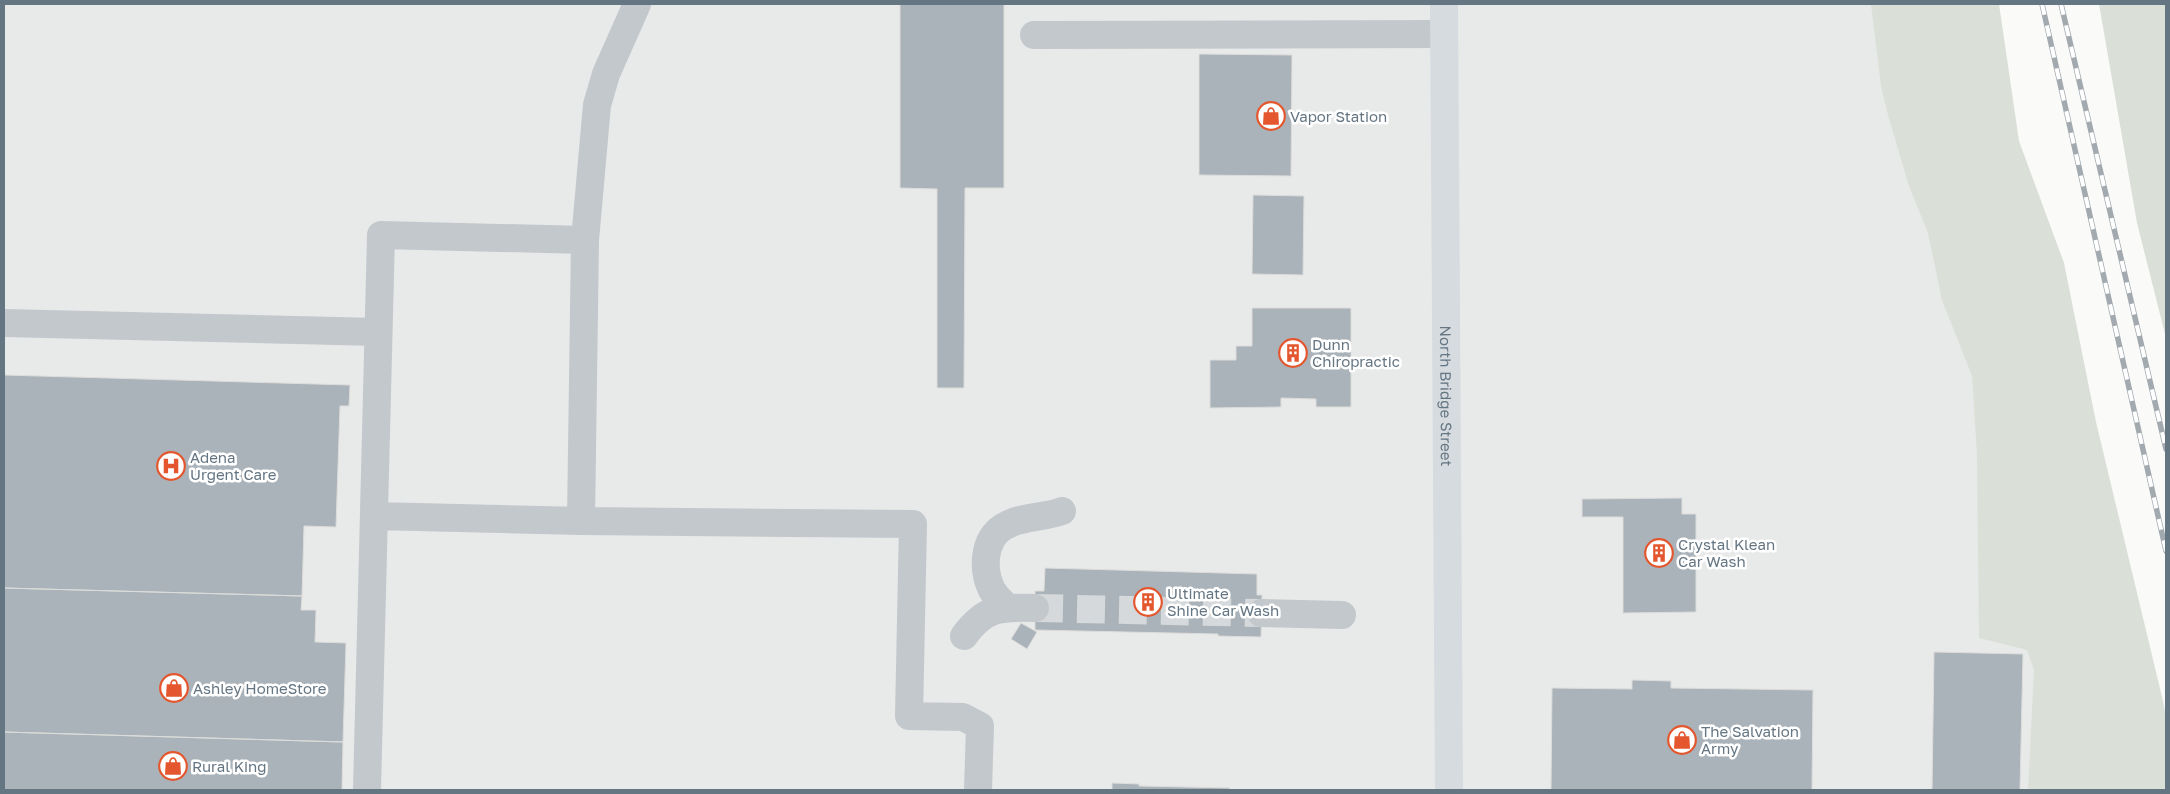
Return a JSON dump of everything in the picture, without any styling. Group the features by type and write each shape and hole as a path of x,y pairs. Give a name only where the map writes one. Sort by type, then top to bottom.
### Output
{"main road":[{"name":"North Bridge Street","path":"1444,4 1449,790"}],"lane":[{"path":"581,521 585,240 596,105 606,74 636,4"},
{"path":"1034,35 1444,34"},
{"path":"367,790 381,235 585,240"},
{"path":"4,323 378,332"},
{"path":"1007,607 992,590 988,579 987,551 992,538 1003,527 1062,511"},
{"path":"375,516 581,521 913,524 909,716 963,717 980,726 978,790"},
{"path":"964,636 974,623 986,613 1007,607 1035,608"},
{"path":"1261,613 1342,615"}],"shaded area":[{"path":"4,4 1972,4 2144,790 4,790"},
{"path":"1871,4 1999,4 2019,141 2064,263 2096,422 2163,701 2166,717 2166,790 2028,790 2034,670 2027,650 1979,638 1977,454 1972,376 1942,300 1928,233 1909,186 1888,115 1881,86"},
{"path":"2099,4 2166,4 2166,338 2137,223"}],"building":[{"path":"900,4 1004,4 1004,188 965,188 964,388 937,388 937,189 900,188"},
{"path":"1199,54 1292,55 1291,176 1199,175"},
{"path":"1253,195 1304,196 1303,275 1252,274"},
{"name":"Dunn Chiropractic","path":"1252,308 1351,308 1351,407 1316,407 1316,399 1281,398 1281,407 1210,408 1210,360 1236,360 1236,346 1252,346"},
{"name":"Adena Urgent Care","path":"4,375 350,385 349,406 340,406 336,527 304,526 302,596 4,588"},
{"name":"Crystal Klean Car Wash","path":"1682,498 1682,514 1696,514 1696,612 1623,613 1623,517 1582,517 1582,499"},
{"name":"Ultimate Shine Car Wash","path":"1045,568 1257,574 1257,595 1262,595 1261,637 1218,636 1218,634 1035,630 1035,591 1044,591"},
{"name":"Ashley HomeStore","path":"4,588 302,596 301,610 316,610 315,642 346,643 343,742 4,732"},
{"path":"1021,623 1037,632 1027,649 1011,639"},
{"path":"1934,652 2023,654 2020,790 1932,790"},
{"name":"The Salvation Army","path":"1632,680 1671,681 1671,688 1813,690 1812,790 1551,790 1552,688 1632,689"},
{"name":"Rural King","path":"4,732 343,742 342,790 4,790"},
{"path":"1112,783 1139,784 1139,786 1230,788 1229,790 1112,790"}],"tunnel":[{"path":"1035,608 1261,613"}],"railway":[{"path":"2042,4 2166,551"},
{"path":"2061,4 2166,449"}],"place":[{"name":"Vapor Station","path":"1271,116"},
{"name":"Dunn Chiropractic","path":"1293,353"},
{"name":"Adena Urgent Care","path":"171,466"},
{"name":"Crystal Klean Car Wash","path":"1659,553"},
{"name":"Ultimate Shine Car Wash","path":"1148,602"},
{"name":"Ashley HomeStore","path":"174,688"},
{"name":"The Salvation Army","path":"1682,740"},
{"name":"Rural King","path":"173,766"}]}
